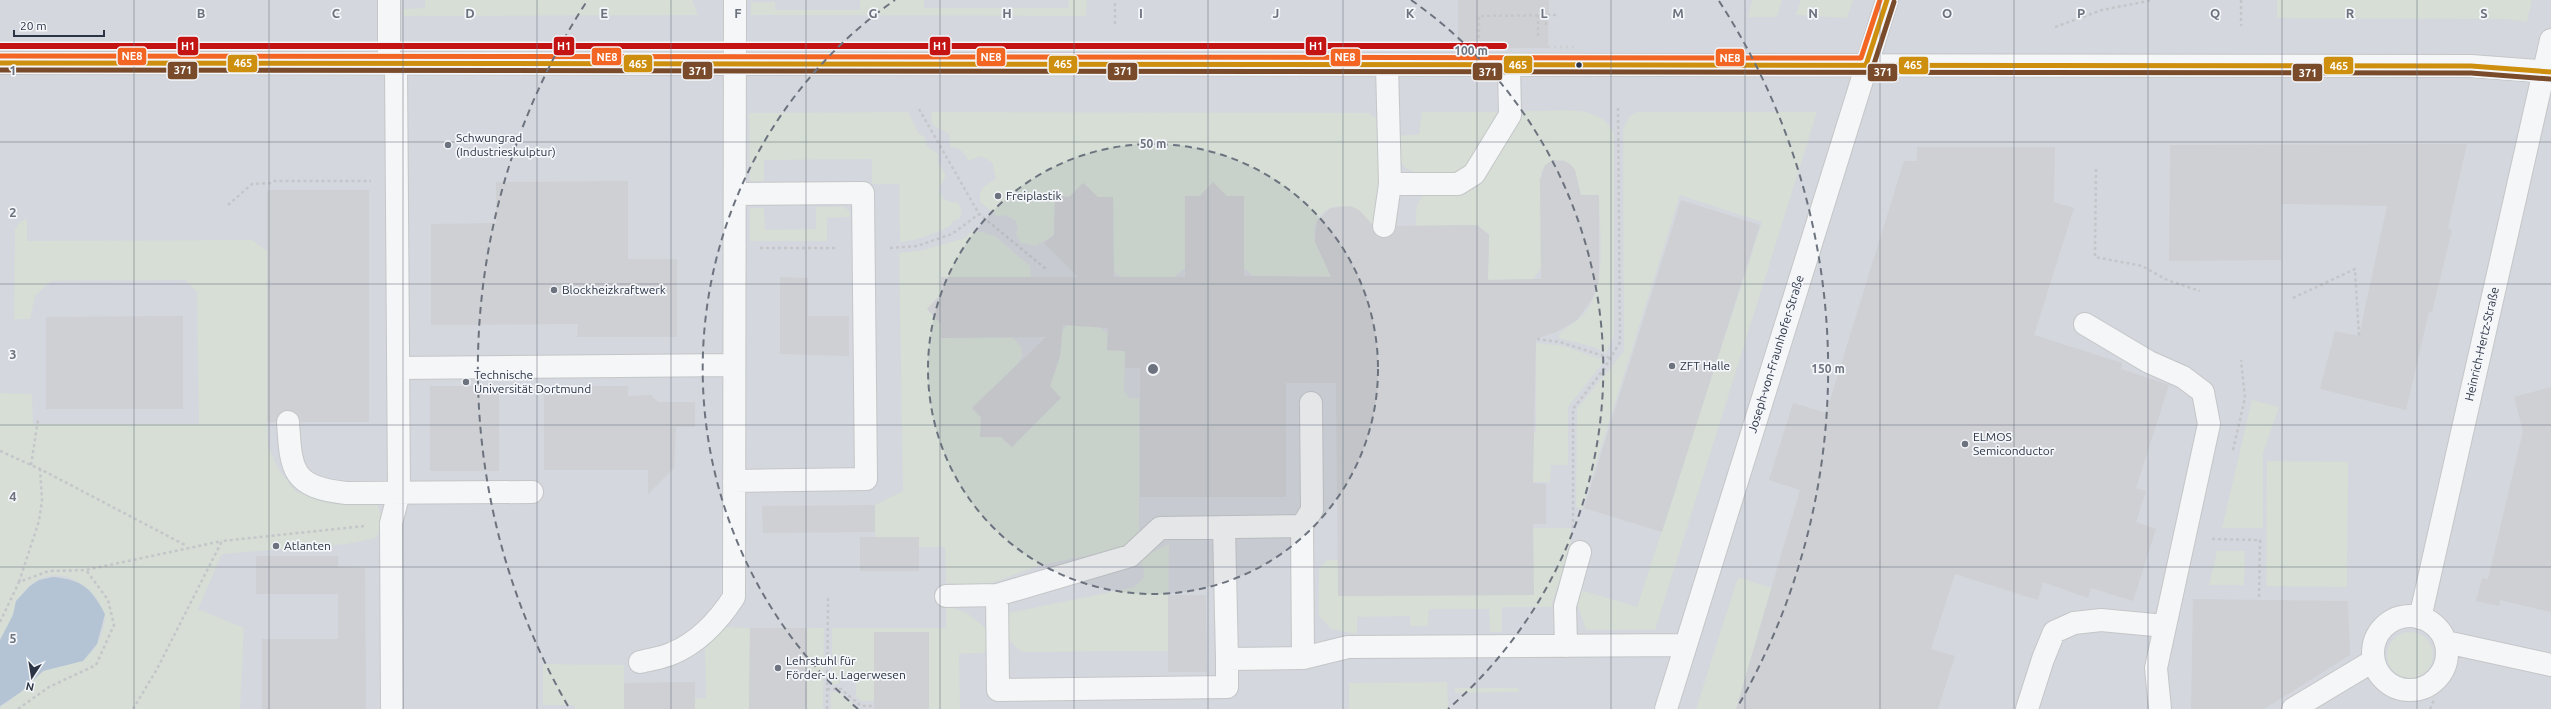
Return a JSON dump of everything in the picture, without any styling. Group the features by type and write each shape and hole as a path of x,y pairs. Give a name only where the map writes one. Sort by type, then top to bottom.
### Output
{"street":[{"path":"389,0 397,181 399,493 391,524 392,709"},
{"path":"640,662 674,653 701,635 720,618 734,597 735,0"},
{"name":"Joseph-von-Fraunhofer-Straße","path":"1666,709 1866,65 1888,0"},
{"name":"Heinrich-Hertz-Straße","path":"2420,618 2547,72 2551,40"},
{"path":"0,64 2471,66 2547,72"},
{"path":"1384,226 1390,184 1387,65"},
{"path":"1390,184 1458,184 1474,174 1510,115 1509,65"},
{"path":"734,480 866,479 863,193 735,194"},
{"path":"2085,324 2149,362 2183,377 2203,392 2209,424 2156,668 2160,709"},
{"path":"398,368 734,365"},
{"path":"1303,658 1302,526 1312,510 1311,403"},
{"path":"288,422 290,459 297,474 311,485 322,490 346,493 532,492"},
{"path":"946,596 997,595 1130,556 1160,528 1302,526"},
{"path":"997,595 998,690 1228,687 1224,527"},
{"path":"1566,646 1565,606 1580,552"},
{"path":"2406,617 2420,618 2432,623 2446,642 2447,658 2444,670 2437,680 2430,699 2414,690 2399,689 2387,682 2378,673 2374,660 2376,638 2383,628 2393,621 2406,617"},
{"path":"2027,709 2043,659 2054,632 2074,623 2101,620 2165,626"},
{"path":"2446,642 2551,665"},
{"path":"1227,659 1303,658 1348,648 1686,646"},
{"path":"2293,709 2374,660"}],"path":[{"path":"1115,0 1115,24"},
{"path":"2055,27 2102,10 2153,0"},
{"path":"2241,0 2241,26"},
{"path":"1479,41 1479,16 1546,16 1559,15 1538,15 1538,40"},
{"path":"1546,16 1546,25"},
{"path":"1580,552 1573,538 1573,409 1620,342 1618,107"},
{"path":"919,109 979,214 1046,269"},
{"path":"2096,169 2095,257 2142,266 2167,280 2200,291"},
{"path":"228,204 252,184 271,184 274,181 397,181"},
{"path":"735,248 863,248 918,246 952,234 979,214"},
{"path":"2293,298 2355,269 2359,336"},
{"path":"1537,339 1560,342 1610,358"},
{"path":"31,465 38,420"},
{"path":"0,451 40,469 188,547"},
{"path":"0,622 19,582 39,521 42,500 40,469"},
{"path":"19,582 49,570 86,570 188,547 222,541 391,524"},
{"path":"2184,540 2260,540 2259,600"},
{"path":"133,709 157,669 222,541"},
{"path":"18,709 49,687 96,665 114,625 108,600 86,570"},
{"path":"827,709 828,596"},
{"path":"827,689 841,689 861,706 874,706"}],"shaded area":[{"path":"0,0 2551,0 2551,60 2476,55 925,54 925,76 2332,75 2542,79 2551,81 2551,709 0,709"},
{"path":"425,0 692,0 698,15 403,16 403,9 425,8"},
{"path":"860,0 924,0 924,8 1068,8 1069,0 1087,0 1086,16 751,15 751,2 775,2 775,10 860,10"},
{"path":"1752,0 1782,0 1777,17 1748,17"},
{"path":"1801,0 1853,0 1847,18 1796,15"},
{"path":"2277,0 2532,0 2527,22 2506,19 2277,18"},
{"path":"1562,110 1587,113 1598,117 1607,123 1614,133 1614,336 1606,353 1594,347 1559,338 1559,334 1585,313 1597,288 1600,273 1601,240 1599,195 1577,195 1575,172 1571,164 1562,160 1552,162 1541,172 1541,268 1533,279 1482,280 1489,259 1489,235 1477,225 1416,226 1416,214 1420,199 1431,192 1438,190 1458,189 1520,114 1525,111"},
{"path":"908,112 918,133 925,137 926,145 938,154 938,163 946,175 939,189 943,198 951,202 958,202 962,211 959,219 953,221 950,226 938,232 920,238 900,242 899,184 872,184 872,159 764,160 764,181 750,181 749,113"},
{"path":"932,112 1369,113 1380,121 1380,216 1371,227 1363,216 1354,209 1343,206 1333,207 1324,212 1318,219 1314,229 1316,246 1334,277 1253,276 1244,268 1204,196 1185,197 1185,268 1174,277 1122,277 1116,274 1113,268 1113,197 1092,197 1092,191 1083,183 1074,192 1074,197 1055,196 1054,235 1036,246 1021,243 1016,234 1018,228 1015,220 1005,215 997,216 980,202 981,190 996,179 992,162 981,156 969,161 959,149 950,147 949,134 933,124 931,117"},
{"path":"1422,112 1498,112 1501,114 1474,166 1459,173 1436,175 1415,172 1407,169 1399,158 1399,136 1419,134"},
{"path":"1637,112 1817,112 1655,630 1586,630 1577,603 1581,590 1637,607 1762,222 1680,195 1582,509 1576,507 1577,409 1624,351 1623,129 1629,117"},
{"path":"816,207 844,207 850,211 850,217 827,218 827,241 750,241 750,208 764,208 765,230 816,229"},
{"path":"27,218 27,241 252,240 267,251 268,446 278,469 296,492 344,503 375,501 378,506 382,519 376,538 347,544 222,554 198,609 244,628 240,709 0,709 0,707 12,699 39,674 52,668 80,660 92,652 102,633 105,616 100,604 87,588 69,577 59,575 49,576 39,579 24,591 19,598 9,623 0,639 0,393 32,394 33,424 199,424 197,292 185,280 51,281 35,296 30,319 14,319 15,229 20,222"},
{"path":"973,230 995,236 1030,266 1031,277 941,277 941,299 936,299 927,309 935,318 941,318 942,338 1012,337 1022,348 1022,356 1018,364 972,408 983,420 980,436 995,437 998,434 1012,447 1055,372 1060,356 1061,332 1071,321 1085,327 1095,322 1108,334 1107,350 1125,351 1124,392 1130,398 1139,398 1139,543 1133,546 1041,565 984,586 946,583 945,547 919,547 919,537 875,537 875,505 903,491 899,253 924,250 965,238"},
{"path":"1536,343 1564,346 1603,360 1602,364 1568,407 1568,465 1551,465 1550,482 1533,482 1532,433 1536,432"},
{"path":"2252,400 2279,407 2263,453 2263,528 2222,528"},
{"path":"2267,461 2348,462 2347,587 2266,586"},
{"path":"1533,528 1571,528 1571,545 1551,607 1502,607 1502,632 1490,632 1489,609 1429,609 1428,626 1410,626 1410,616 1357,617 1357,634 1331,629 1319,616 1319,569 1327,560 1338,560 1338,596 1533,595"},
{"path":"1169,544 1168,651 1022,652 1007,638 1004,621 1009,613 1135,587 1145,576 1140,558"},
{"path":"2217,551 2245,551 2244,585 2209,585"},
{"path":"1738,577 1772,588 1736,709 1696,709"},
{"path":"946,605 968,614 986,628 987,643 984,653 959,654 960,709 929,709 874,632 874,701 862,701 856,697 856,676 844,675 838,684 832,685 832,628 946,628"},
{"path":"725,627 750,628 749,709 695,709 695,698 706,698 705,649"},
{"path":"807,628 824,628 823,709 807,709"},
{"path":"2410,632 2423,636 2429,642 2433,655 2429,668 2423,674 2410,678 2397,674 2391,668 2387,655 2391,642 2397,636"},
{"path":"543,664 624,665 624,709 575,709 574,705 543,705"},
{"path":"1447,682 1448,709 1349,709 1349,683"},
{"path":"1455,688 1519,688 1519,692 1455,693"},
{"path":"831,692 839,692 859,709 831,709"}],"water":[{"path":"53,577 72,580 79,583 95,598 105,614 97,644 83,661 43,671 21,692 0,706 0,640 13,615 16,601 30,586 39,580"}],"building":[{"path":"1458,0 1549,0 1548,48 1458,48"},
{"path":"2467,144 2448,228 2452,230 2432,312 2429,312 2406,410 2320,389 2335,331 2359,336 2387,206 2282,204 2281,260 2169,261 2170,145"},
{"name":"ELMOS Semiconductor","path":"1917,147 2055,147 2054,202 2074,208 2034,335 2122,363 2121,369 2169,385 2136,488 2146,491 2136,522 2156,529 2133,601 2091,588 2088,598 2043,582 2038,600 1955,574 1931,649 1955,656 1938,709 1736,709 1800,490 1769,480 1793,403 1826,413 1904,161 1917,161"},
{"path":"1553,160 1564,161 1571,165 1575,170 1581,195 1599,195 1599,280 1592,299 1577,320 1558,331 1536,339 1533,483 1546,484 1546,524 1533,524 1534,595 1338,596 1336,383 1286,383 1286,497 1140,497 1140,368 1125,368 1125,351 1107,350 1108,328 1063,325 1060,356 1050,386 1061,398 1012,447 1001,437 980,437 981,417 972,408 1046,337 941,338 941,324 927,309 941,294 941,277 1078,277 1044,243 1054,235 1055,196 1069,197 1083,183 1098,197 1113,197 1114,277 1185,277 1185,196 1200,196 1213,182 1227,196 1244,196 1244,276 1331,277 1315,241 1317,221 1330,208 1351,206 1359,210 1372,224 1376,236 1382,238 1394,234 1397,226 1477,225 1489,235 1488,280 1541,279 1540,180 1545,165"},
{"path":"628,181 628,259 677,259 677,337 577,337 578,324 431,325 431,224 496,223 496,182"},
{"path":"267,190 369,190 369,422 301,422 298,415 288,410 281,412 276,422 267,422"},
{"name":"ZFT Halle","path":"1681,200 1760,225 1662,532 1584,508"},
{"path":"780,277 808,278 808,316 849,316 849,356 780,354"},
{"path":"183,316 183,409 46,409 46,317"},
{"path":"430,386 499,386 499,471 430,471"},
{"path":"544,386 628,386 628,396 651,395 658,402 695,402 695,427 676,427 674,468 648,494 648,470 544,470"},
{"path":"2551,387 2551,612 2500,600 2499,606 2476,601 2482,578 2488,579 2523,431 2514,397"},
{"path":"875,505 875,532 763,533 762,506"},
{"path":"860,537 919,537 919,571 860,571"},
{"path":"256,556 338,556 338,567 365,568 366,709 262,709 262,639 338,639 338,594 256,594"},
{"path":"1168,595 1206,595 1207,672 1168,672"},
{"path":"2193,599 2348,601 2350,655 2264,709 2191,709"},
{"name":"Lehrstuhl für Förder- u. Lagerwesen","path":"750,628 807,628 807,709 749,709"},
{"name":"Lehrstuhl für Förder- u. Lagerwesen","path":"874,632 929,632 929,709 874,709"},
{"path":"695,682 695,709 624,709 624,683"}],"railway":[{"path":"1548,47 1574,47"}],"transit line":[{"name":"NE8","path":"0,56 1861,58 1880,0"},
{"name":"465","path":"1866,65 1887,0"},
{"name":"371","path":"1873,67 1894,2"},
{"name":"H1","path":"0,46 1504,46"},
{"name":"465","path":"0,63 2471,66 2551,72"},
{"name":"371","path":"0,70 2471,73 2550,79"}],"place":[{"name":"Schwungrad (Industrieskulptur)","path":"448,145"},
{"name":"Freiplastik","path":"998,196"},
{"name":"Blockheizkraftwerk","path":"554,290"},
{"name":"ZFT Halle","path":"1672,366"},
{"name":"Technische Universität Dortmund","path":"466,382"},
{"name":"ELMOS Semiconductor","path":"1965,444"},
{"name":"Atlanten","path":"276,546"},
{"name":"Lehrstuhl für Förder- u. Lagerwesen","path":"778,668"}]}
